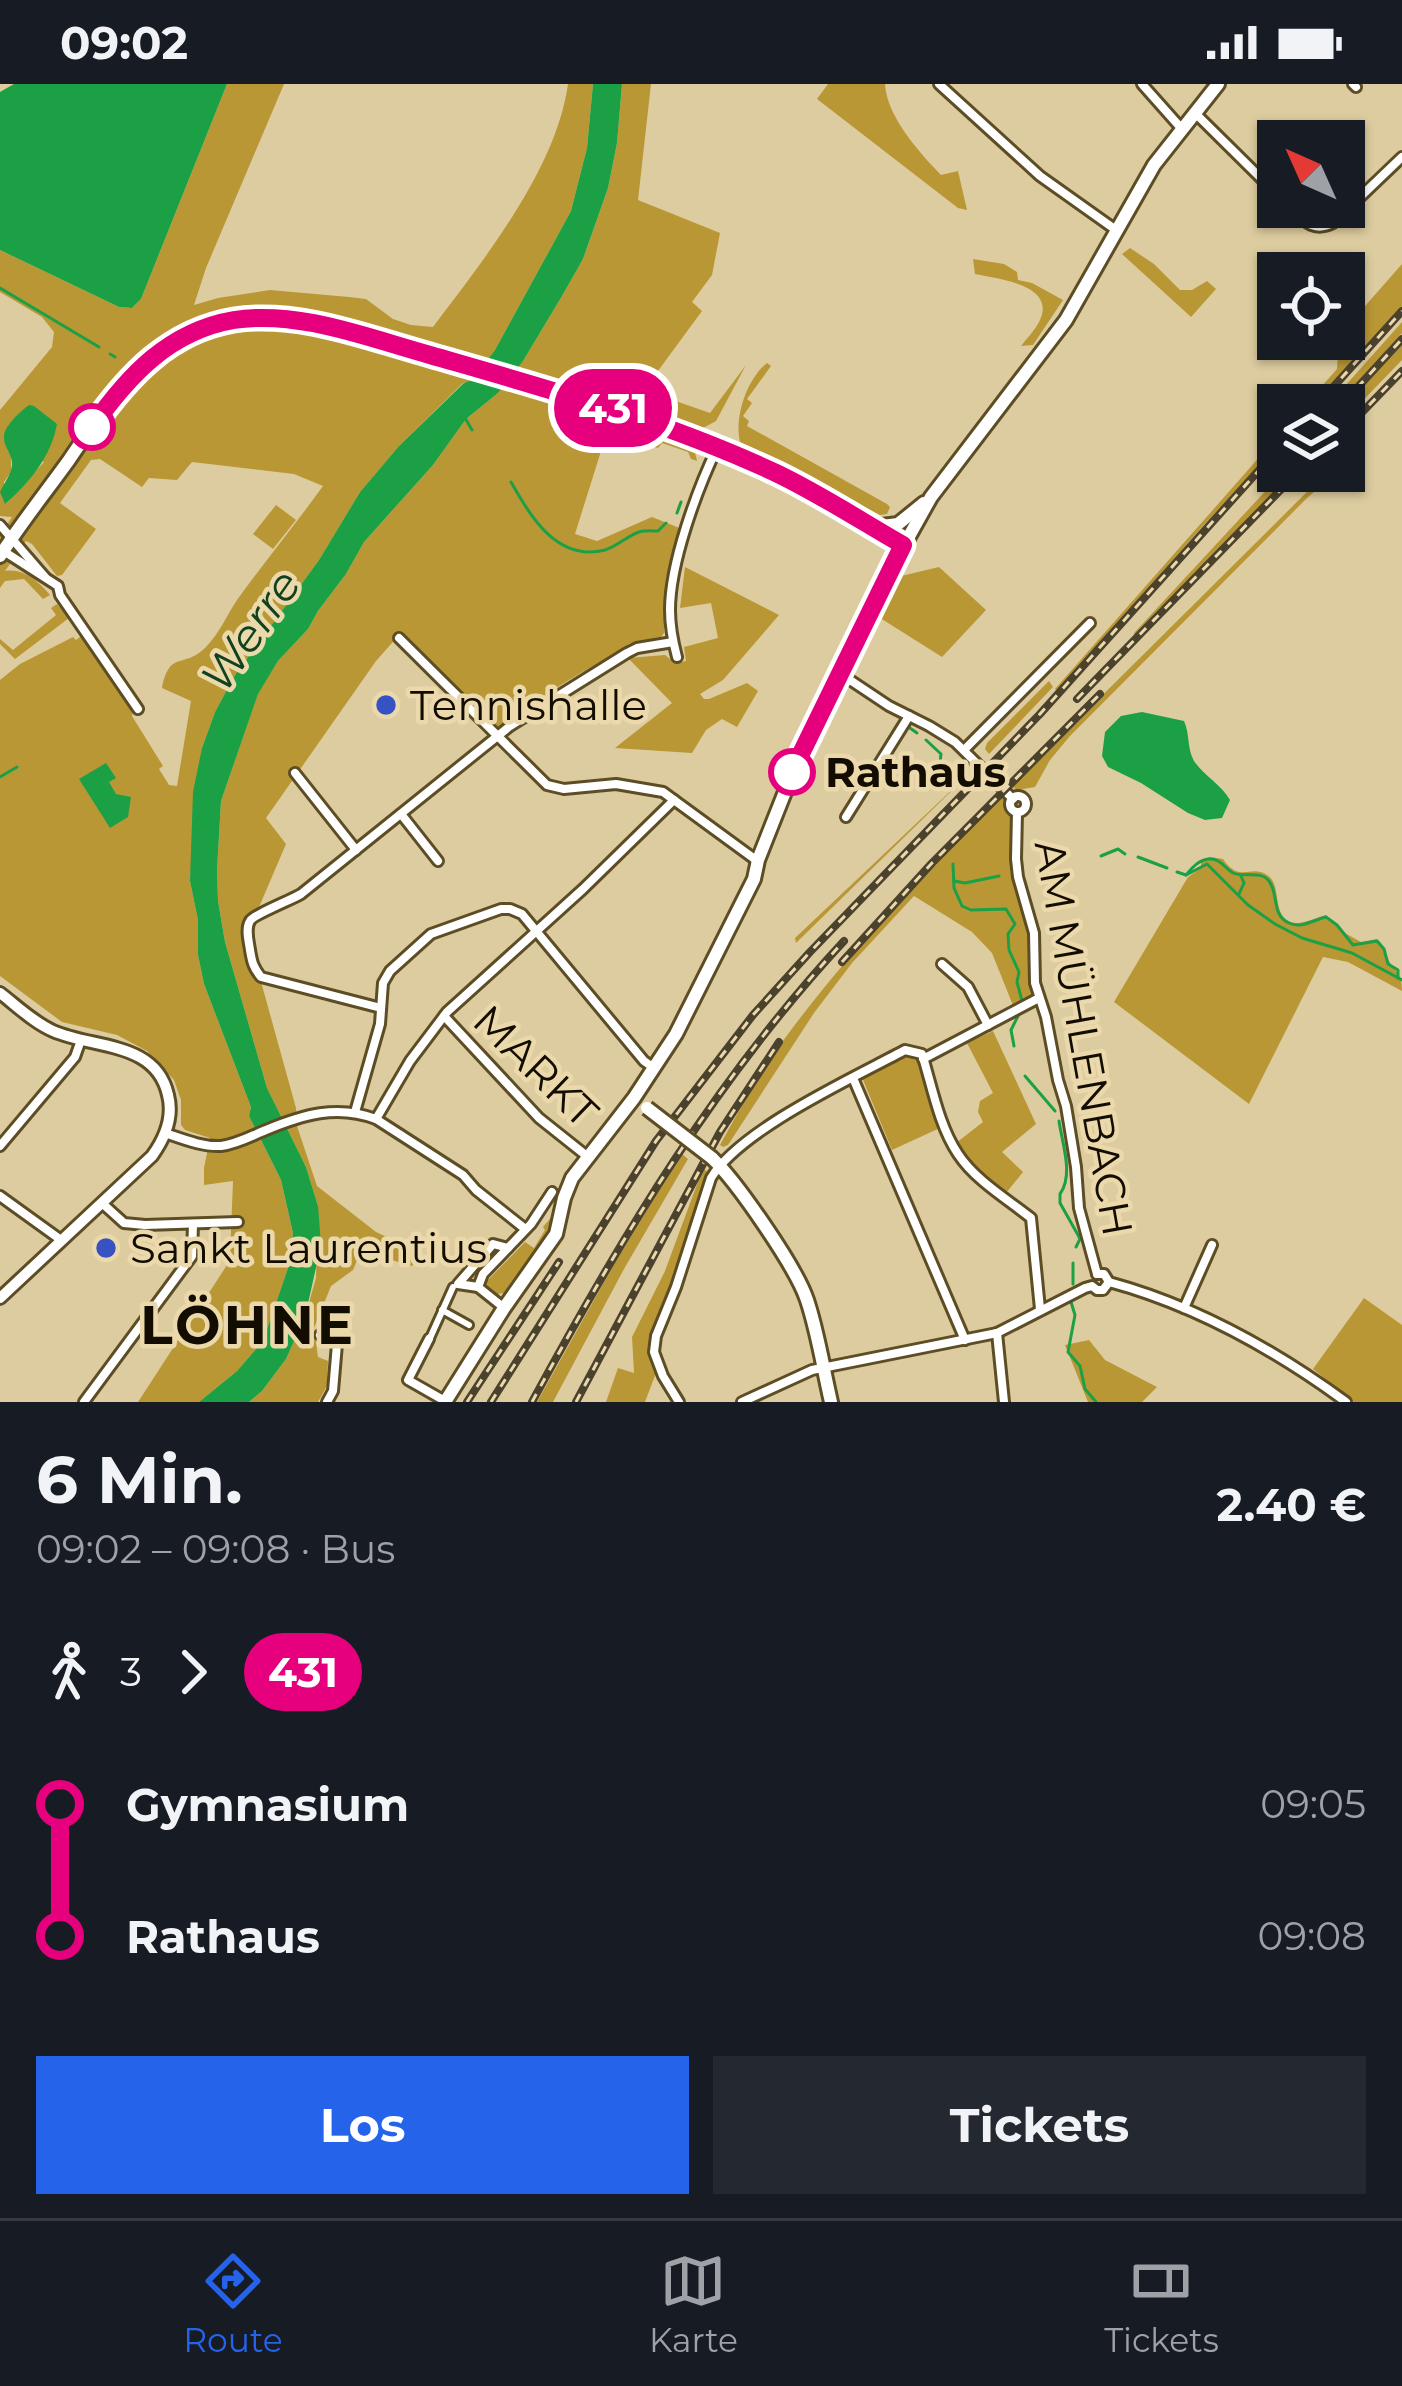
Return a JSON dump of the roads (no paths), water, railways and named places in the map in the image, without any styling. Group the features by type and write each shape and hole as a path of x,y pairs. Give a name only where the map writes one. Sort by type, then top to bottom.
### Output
{"main road":[{"path":"445,1402 556,1234 567,1188 676,1034 754,879 790,778 931,497 1066,320 1154,165 1218,84"},
{"path":"4,548 123,384 149,359 209,326 254,318 295,320 354,334 637,416 782,476 903,545"},
{"path":"873,527 898,524 931,497"},
{"path":"634,1098 715,1161 791,1269 806,1296 831,1402"}],"street":[{"path":"939,84 1040,176 1116,230"},
{"path":"1142,84 1180,128"},
{"path":"1193,112 1257,174"},
{"path":"1365,192 1402,157"},
{"path":"677,657 670,614 676,565 717,447"},
{"path":"0,525 4,548 50,583"},
{"path":"4,548 58,586 137,709"},
{"path":"964,750 1090,623"},
{"path":"399,638 547,785 564,789 616,784 654,790 758,860"},
{"path":"381,1009 260,977 253,967 250,920 301,894 498,736 627,653 674,642"},
{"name":"AM MÜHLENBACH","path":"840,674 929,725 964,750 1013,799 1025,801 1024,809 1017,812 1018,877 1034,933 1035,983 1073,1143 1079,1208 1097,1274"},
{"path":"846,817 909,716"},
{"path":"295,773 356,850"},
{"path":"376,1119 444,1016 674,800"},
{"path":"401,814 438,861"},
{"path":"355,1112 380,1024 383,982 390,971 431,934 501,909 522,914 654,1069"},
{"path":"942,964 968,987 988,1025"},
{"path":"0,993 44,1026 140,1056 165,1083 170,1103 169,1122 152,1156 0,1298"},
{"path":"923,1059 1039,998"},
{"name":"MARKT","path":"444,1016 539,1118 588,1157"},
{"path":"0,1146 75,1057 81,1040"},
{"path":"679,1402 654,1352 656,1336 676,1288 715,1161 905,1050 922,1054 960,1158 1031,1218 1040,1309"},
{"path":"853,1078 964,1340"},
{"path":"165,1133 223,1146 294,1118 355,1112 376,1119 463,1175 524,1228"},
{"path":"478,1287 483,1274 552,1192"},
{"path":"0,1196 62,1241"},
{"path":"103,1204 124,1223 238,1222"},
{"path":"84,1402 192,1256 193,1224"},
{"path":"445,1402 408,1380 456,1286 493,1244 508,1248"},
{"path":"1184,1308 1212,1245"},
{"path":"1092,1286 1097,1274 1104,1274 1109,1282 1184,1308 1295,1364 1346,1402"},
{"path":"1092,1286 1100,1290 1109,1282"},
{"path":"456,1286 478,1287 504,1308"},
{"path":"742,1402 812,1370 997,1333 1092,1286"},
{"path":"442,1310 469,1325"},
{"path":"997,1333 1004,1402"},
{"path":"320,1335 337,1344 333,1390 327,1402"}],"waterway":[{"path":"0,288 99,347"},
{"path":"110,354 115,357"},
{"path":"464,416 472,430"},
{"path":"511,482 548,534 573,549 605,550 639,532 658,531 666,523"},
{"path":"677,513 681,502"},
{"path":"907,726 917,733"},
{"path":"926,740 941,754 938,780"},
{"path":"0,777 17,767"},
{"path":"1101,856 1118,849 1125,854"},
{"path":"1138,857 1167,868"},
{"path":"1186,875 1198,863 1213,859 1233,873 1266,878 1283,919 1298,925 1326,917 1353,945 1377,941 1388,964 1398,970 1398,978"},
{"path":"953,864 954,888 962,906 1006,909 1015,924 1008,934 1009,950 1019,972 1022,1001"},
{"path":"1177,872 1186,875 1207,864 1248,905 1275,924 1352,953 1402,980"},
{"path":"954,881 999,876"},
{"path":"1239,894 1244,883 1241,876"},
{"path":"1014,1046 1011,1030 1018,1016"},
{"path":"1025,1076 1055,1111"},
{"path":"1059,1121 1067,1168 1060,1203 1080,1239 1076,1247"},
{"path":"1073,1263 1073,1284"},
{"path":"1071,1302 1075,1315 1068,1352 1080,1366 1085,1389 1096,1402"}],"railway":[{"path":"1336,384 1402,311"},
{"path":"1361,384 1402,339"},
{"path":"1365,409 1402,371"},
{"path":"491,1402 656,1141 753,1015 1040,714 1257,472"},
{"path":"1077,699 1279,492"},
{"path":"842,962 932,863 1100,694"},
{"path":"532,1402 673,1161 753,1048 844,941"},
{"path":"576,1402 720,1132 779,1042"},
{"path":"467,1402 559,1262"}],"place":[{"name":"Tennishalle","path":"386,705"},
{"name":"Rathaus","path":"792,772"},
{"name":"Sankt Laurentius","path":"106,1248"}],"district":[{"name":"LÖHNE","path":"248,1325"}],"water label":[{"name":"Werre","path":"250,630"}]}
